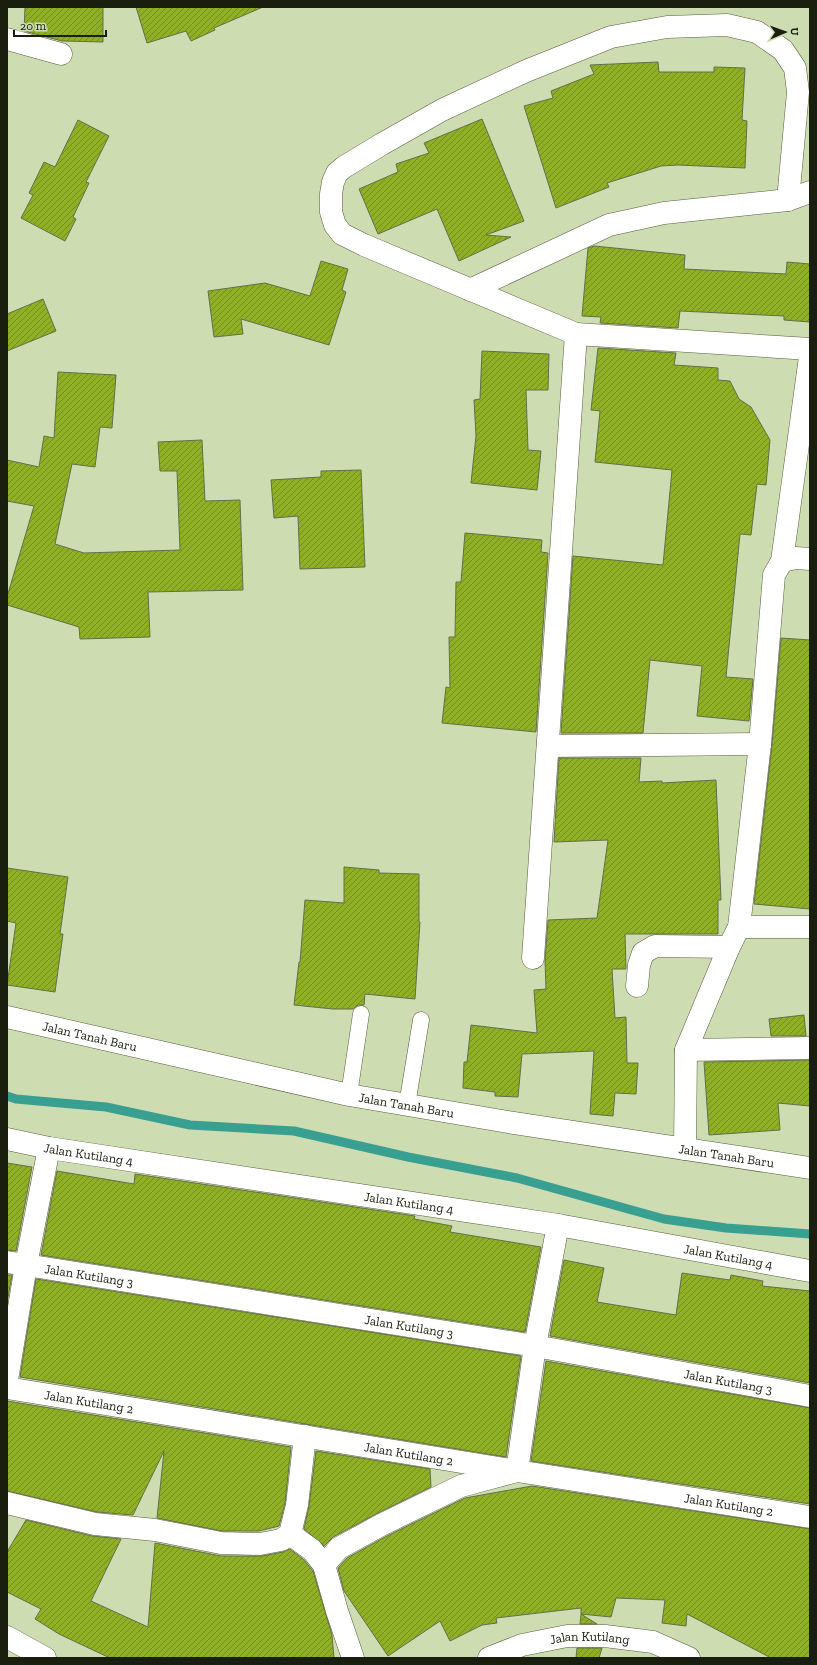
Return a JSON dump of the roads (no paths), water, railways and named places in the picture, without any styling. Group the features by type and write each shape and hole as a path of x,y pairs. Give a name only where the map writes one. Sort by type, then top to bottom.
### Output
{"street":[{"path":"788,200 798,92 795,68 783,50 757,32 727,25 667,27 611,37 526,71 442,110 375,147 337,173 333,182 331,194 331,212 335,226 342,234 364,246 576,334 810,350"},
{"path":"7,40 61,54"},
{"path":"470,290 609,225 664,213 788,200 810,192"},
{"path":"533,958 576,334"},
{"path":"685,1149 686,1050 729,947 739,927 760,744 774,575 782,561 810,357"},
{"path":"782,561 796,558 810,559"},
{"path":"548,746 760,744"},
{"path":"739,927 810,927"},
{"path":"637,986 639,965 644,953 655,946 729,947"},
{"name":"Jalan Tanah Baru","path":"7,1017 349,1095 508,1122 810,1168"},
{"path":"686,1050 810,1048"},
{"name":"Jalan Kutilang 4","path":"7,1140 48,1148 558,1225 810,1271"},
{"path":"7,1380 16,1263 48,1148"},
{"path":"324,1566 339,1548 381,1525 461,1486 517,1471 534,1346 558,1225"},
{"name":"Jalan Kutilang 3","path":"16,1263 534,1346 810,1396"},
{"name":"Jalan Kutilang 2","path":"7,1388 810,1517"},
{"path":"7,1503 95,1524 155,1530 221,1542 260,1544 280,1540 290,1534 297,1504 305,1436"},
{"path":"290,1534 312,1550 324,1566 353,1658"},
{"name":"Jalan Kutilang","path":"489,1658 522,1645 567,1636 598,1636 653,1642 689,1658"},
{"path":"7,1637 45,1658"}],"lane":[{"path":"349,1095 361,1014"},
{"path":"408,1105 421,1020"}],"waterway":[{"path":"7,1096 16,1099 106,1107 190,1125 294,1131 408,1157 517,1178 664,1219 726,1228 810,1234"}]}
